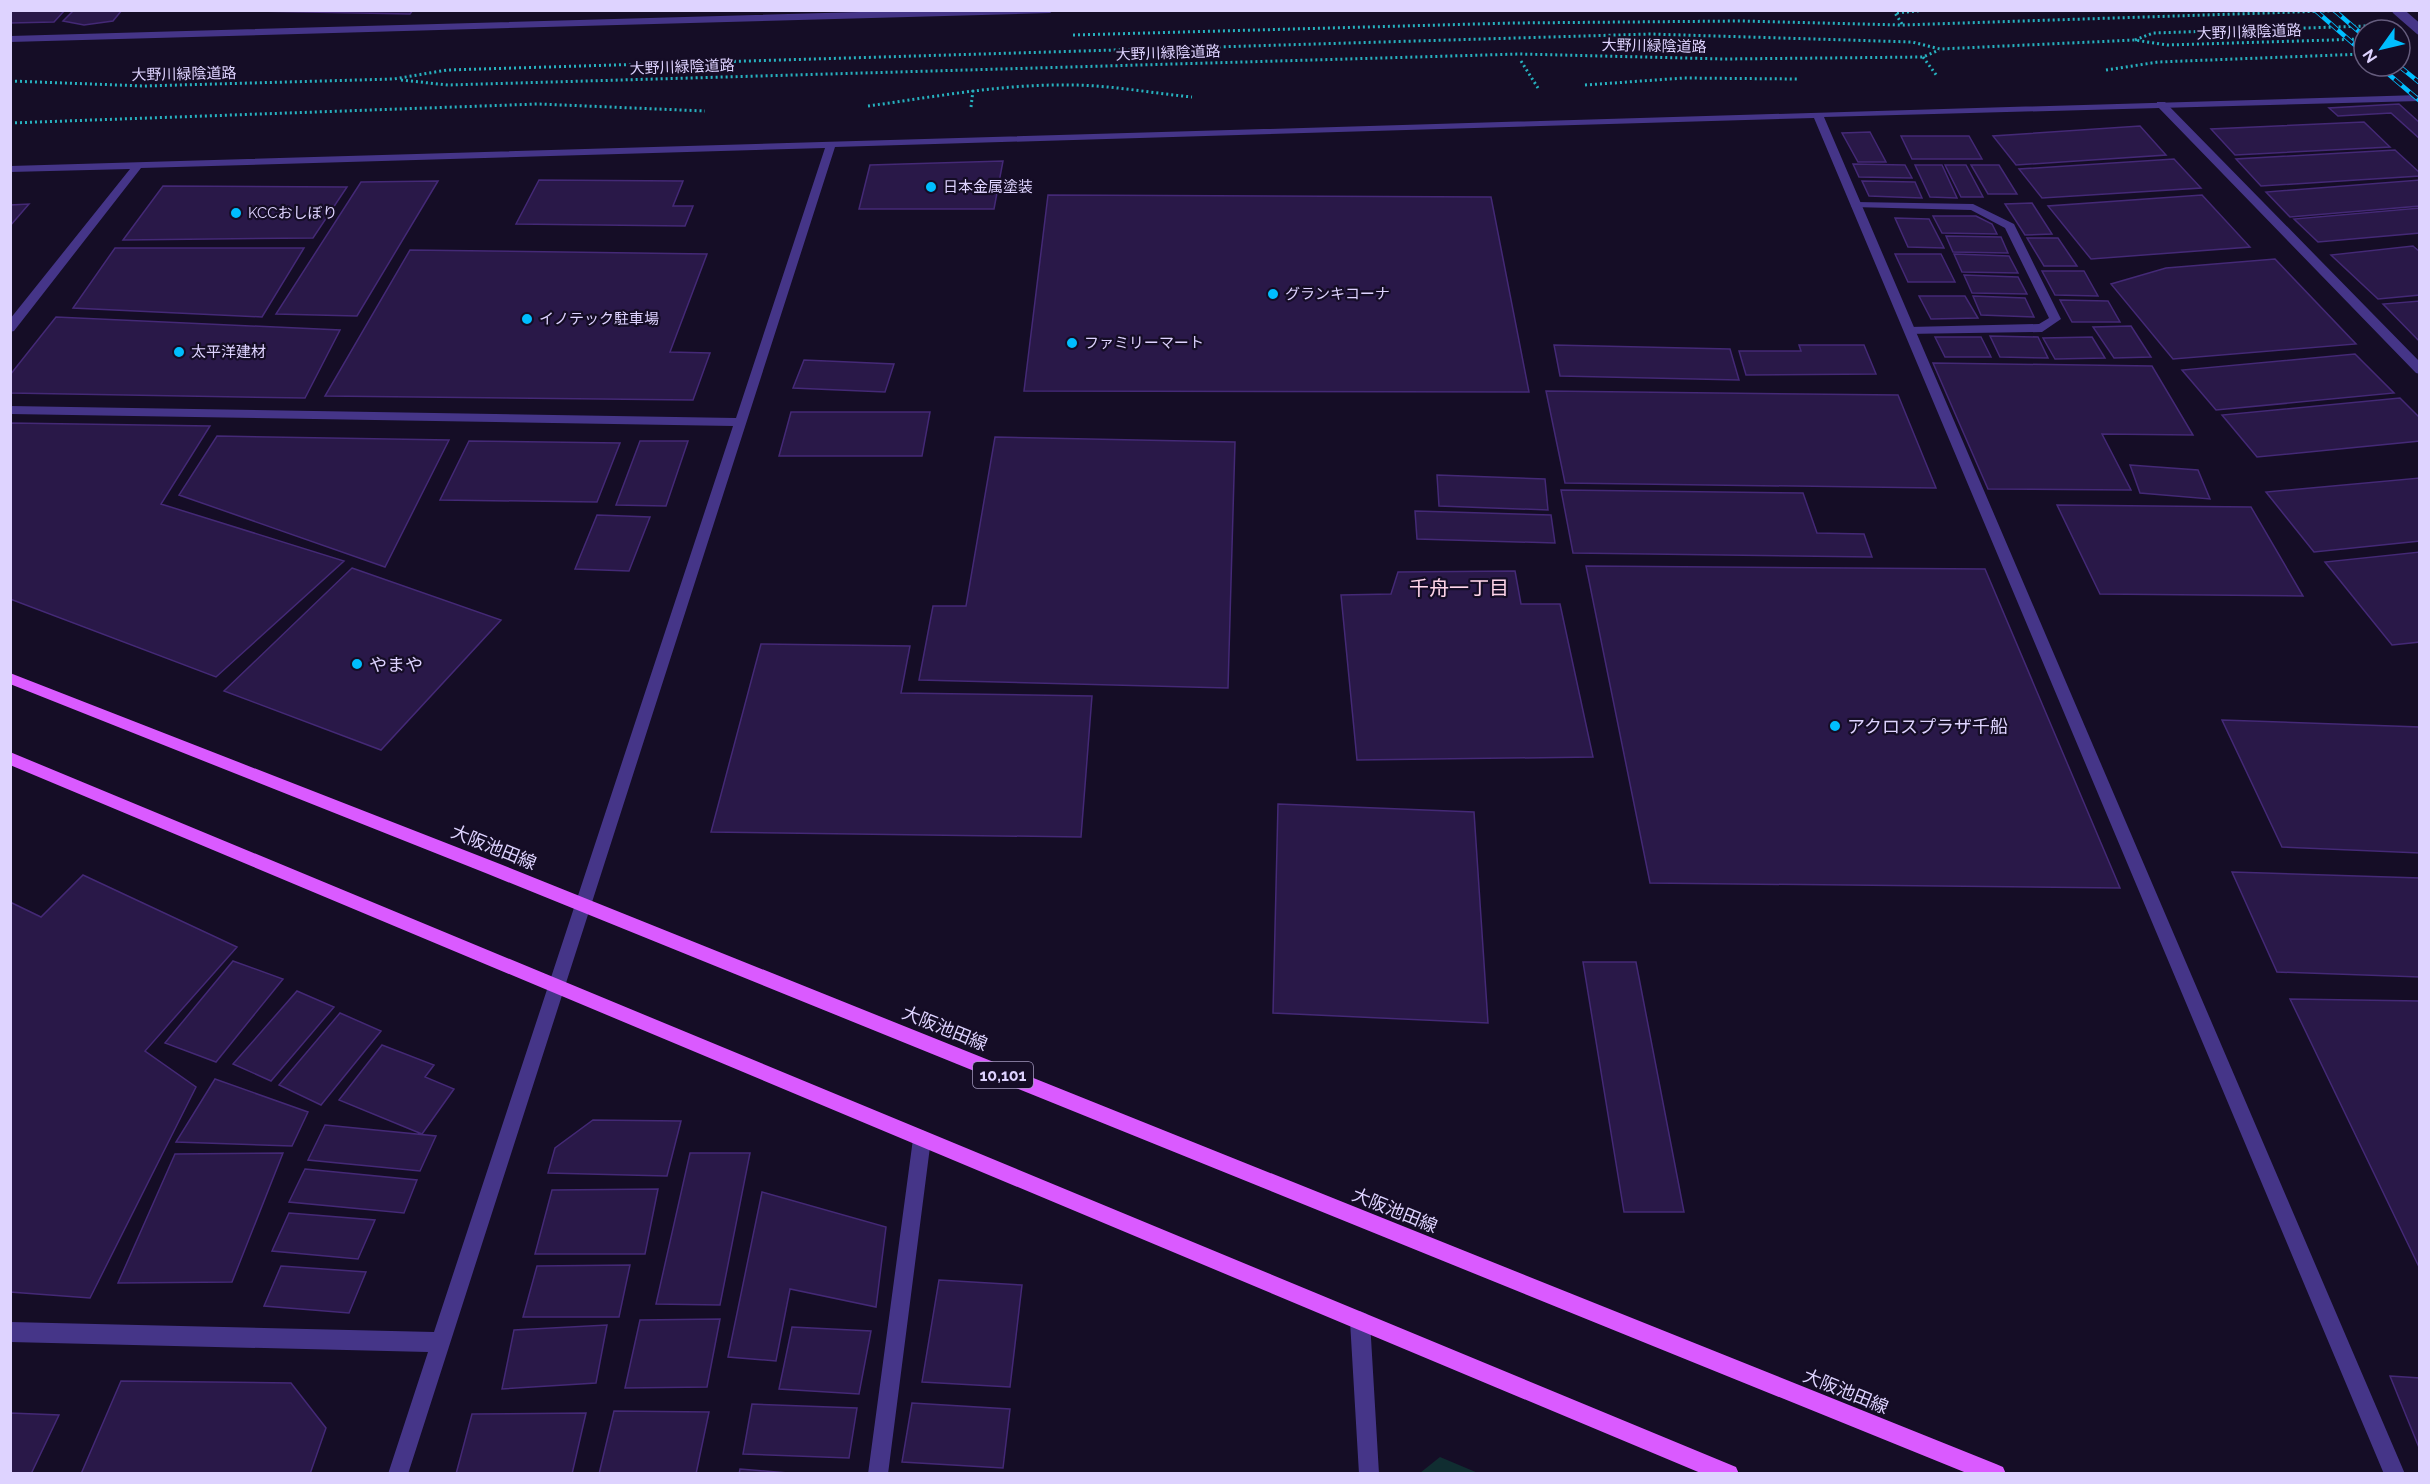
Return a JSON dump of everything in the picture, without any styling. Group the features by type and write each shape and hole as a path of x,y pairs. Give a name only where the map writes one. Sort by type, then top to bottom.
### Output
{"main road":[{"name":"大阪池田線","path":"10,678 583,905 1996,1473"},
{"path":"10,758 1729,1473"}],"street":[{"path":"10,39 944,11 1050,10"},
{"path":"2397,10 2420,30"},
{"path":"10,169 2420,98"},
{"path":"2162,104 2420,370"},
{"path":"1818,114 2395,1473"},
{"path":"398,1473 831,144"},
{"path":"10,328 138,165"},
{"path":"1856,204 1973,207 2010,226 2055,319 2042,327 1909,331"},
{"path":"10,410 741,422"},
{"path":"878,1473 922,1139"},
{"path":"1360,1321 1369,1473"},
{"path":"10,1332 441,1342"}],"path":[{"path":"1902,25 1895,13 1928,10"},
{"path":"1067,35 1513,23 1741,21 1902,25 2356,10"},
{"name":"大野川緑陰道路","path":"2134,40 2153,33 2352,26"},
{"name":"大野川緑陰道路","path":"394,79 447,70 1650,34 1912,42 1940,49 2134,40 2167,45 2352,39"},
{"name":"大野川緑陰道路","path":"10,81 144,86 394,79 448,85 1520,54 1724,58 1923,57 1940,49"},
{"path":"2100,70 2158,62 2352,54"},
{"path":"1923,57 1937,76"},
{"path":"1521,61 1538,88 1527,89"},
{"path":"1583,85 1684,78 1808,79"},
{"path":"858,107 973,90 1068,85 1121,88 1196,97"},
{"path":"10,123 538,104 709,111"}],"green space":[{"path":"1440,1457 1478,1473 1420,1473"}],"building":[{"path":"10,10 65,10 54,22 10,23"},
{"path":"74,10 122,10 113,21 84,25 63,21"},
{"path":"207,10 413,10 410,14"},
{"path":"2399,104 2420,123 2420,139 2391,113 2338,116 2329,108"},
{"path":"2364,122 2390,147 2235,155 2211,129"},
{"path":"2140,126 2166,155 2016,165 1993,136"},
{"path":"1870,132 1886,162 1858,162 1842,133"},
{"path":"1901,136 1969,136 1982,159 1912,159"},
{"path":"2395,150 2420,173 2420,176 2261,186 2236,159"},
{"path":"2174,159 2201,188 2042,198 2019,169"},
{"name":"日本金属塗装","path":"1003,161 994,209 859,209 870,165"},
{"path":"1853,164 1905,165 1912,178 1859,177"},
{"path":"1915,165 1942,165 1957,198 1930,197"},
{"path":"1945,165 1966,165 1983,197 1961,197"},
{"path":"1971,165 1999,165 2017,194 1988,194"},
{"path":"539,180 683,181 673,206 693,206 685,226 516,224"},
{"path":"2420,180 2420,206 2290,217 2266,192"},
{"path":"438,181 357,316 276,314 361,182"},
{"path":"1862,181 1915,182 1922,198 1869,196"},
{"name":"KCCおしぼり","path":"163,186 347,187 313,238 123,240"},
{"name":"グランキコーナ","path":"1048,195 1491,197 1529,392 1024,391"},
{"path":"2202,195 2250,247 2091,259 2048,206"},
{"path":"2032,203 2052,234 2025,235 2005,204"},
{"path":"29,204 10,226 10,205"},
{"path":"2420,208 2420,233 2318,242 2294,219"},
{"path":"1933,216 1976,216 1992,224 1997,234 1942,233"},
{"path":"1895,218 1929,219 1944,248 1908,247"},
{"path":"1946,236 2001,237 2008,253 1953,252"},
{"path":"2027,238 2058,238 2077,266 2044,266"},
{"path":"2413,246 2420,252 2420,295 2378,299 2331,255"},
{"path":"115,248 304,248 262,317 73,308"},
{"name":"イノテック駐車場","path":"410,250 707,254 670,352 710,353 693,400 325,396"},
{"path":"1895,254 1941,254 1955,282 1908,282"},
{"path":"1954,254 2009,256 2018,273 1962,272"},
{"path":"2275,259 2356,344 2173,359 2111,284 2166,268"},
{"path":"2042,271 2084,271 2098,296 2055,295"},
{"path":"1964,275 2018,277 2027,294 1972,293"},
{"path":"1919,296 1965,296 1978,318 1931,319"},
{"path":"1973,296 2025,298 2034,317 1981,315"},
{"path":"2060,300 2108,301 2120,322 2072,322"},
{"path":"2420,301 2420,342 2383,304"},
{"name":"太平洋建材","path":"56,317 340,330 305,398 10,393 10,375"},
{"path":"2131,326 2151,357 2114,358 2093,327"},
{"path":"1990,336 2038,337 2048,358 2000,357"},
{"path":"1935,337 1981,337 1991,357 1945,357"},
{"path":"2092,337 2105,358 2055,359 2043,338"},
{"path":"1554,345 1730,349 1739,380 1560,376"},
{"path":"1799,345 1864,345 1876,374 1746,375 1739,351 1801,351"},
{"path":"2355,354 2394,393 2216,410 2182,370"},
{"path":"804,360 894,364 885,392 793,388"},
{"path":"1933,363 2152,366 2193,435 2102,434 2131,490 1988,489"},
{"path":"1546,391 1898,395 1936,488 1565,483"},
{"path":"2400,398 2420,418 2420,441 2257,457 2222,415"},
{"path":"791,412 930,412 922,456 779,456"},
{"path":"10,423 210,426 161,504 344,561 216,677 10,599"},
{"path":"217,436 449,440 385,567 179,495"},
{"path":"995,437 1235,442 1228,688 919,680 933,606 966,606"},
{"path":"469,441 620,443 597,502 440,500"},
{"path":"640,441 688,441 666,506 616,505"},
{"path":"2130,465 2198,470 2210,499 2140,493"},
{"path":"1437,475 1545,479 1548,510 1439,506"},
{"path":"2420,478 2420,541 2314,552 2266,492"},
{"path":"1561,490 1803,493 1817,533 1864,534 1872,557 1573,553"},
{"path":"2057,505 2251,507 2303,596 2100,594"},
{"path":"1415,511 1551,515 1555,543 1417,539"},
{"path":"597,515 650,517 629,571 575,569"},
{"path":"2420,552 2420,642 2392,645 2325,562"},
{"name":"アクロスプラザ千船","path":"1586,566 1985,569 2120,888 1650,883"},
{"path":"352,568 501,620 381,750 224,691"},
{"path":"1515,571 1521,604 1560,604 1593,757 1357,760 1341,595 1391,594 1398,572"},
{"path":"761,644 910,646 901,693 1092,696 1081,837 711,832"},
{"path":"2222,720 2420,727 2420,853 2282,847"},
{"path":"1278,804 1474,812 1488,1023 1273,1013"},
{"path":"2232,872 2420,878 2420,977 2277,972"},
{"path":"83,875 237,947 145,1051 196,1087 90,1298 10,1292 10,902 41,917"},
{"path":"233,961 283,979 216,1062 165,1043"},
{"path":"1583,962 1636,962 1684,1212 1624,1212"},
{"path":"297,991 334,1007 271,1081 233,1064"},
{"path":"2290,999 2420,1001 2420,1269"},
{"path":"340,1013 381,1031 321,1105 279,1085"},
{"path":"382,1045 434,1065 425,1077 454,1089 422,1134 339,1100"},
{"path":"215,1079 308,1112 292,1146 176,1142"},
{"path":"593,1120 681,1121 667,1176 548,1173 555,1148"},
{"path":"325,1125 436,1136 420,1171 308,1160"},
{"path":"283,1153 232,1282 118,1283 175,1154"},
{"path":"690,1153 750,1153 720,1305 656,1304"},
{"path":"305,1169 417,1180 404,1213 289,1202"},
{"path":"658,1189 645,1254 535,1254 552,1190"},
{"path":"762,1192 886,1227 876,1307 790,1289 776,1361 728,1357"},
{"path":"289,1213 375,1220 358,1259 272,1251"},
{"path":"630,1265 619,1317 523,1317 537,1266"},
{"path":"281,1266 366,1272 349,1313 264,1306"},
{"path":"939,1280 1022,1285 1010,1387 922,1382"},
{"path":"720,1319 707,1387 625,1388 640,1320"},
{"path":"607,1325 596,1383 502,1389 514,1330"},
{"path":"792,1327 871,1331 859,1394 779,1389"},
{"path":"2390,1376 2420,1378 2420,1450"},
{"path":"121,1381 291,1383 326,1428 310,1474 81,1474"},
{"path":"912,1403 1010,1409 1003,1468 902,1462"},
{"path":"752,1404 857,1408 849,1458 743,1454"},
{"path":"614,1411 709,1412 696,1474 599,1474"},
{"path":"10,1413 59,1415 31,1474 10,1474"},
{"path":"586,1413 572,1474 456,1474 472,1414"},
{"path":"740,1469 800,1474 739,1474"}],"railway":[{"path":"2315,10 2352,42"},
{"path":"2334,10 2352,26"},
{"path":"2412,77 2420,83"},
{"path":"2393,78 2420,101"}],"place":[{"name":"日本金属塗装","path":"931,187"},
{"name":"KCCおしぼり","path":"236,213"},
{"name":"グランキコーナ","path":"1273,294"},
{"name":"イノテック駐車場","path":"527,319"},
{"name":"ファミリーマート","path":"1072,343"},
{"name":"太平洋建材","path":"179,352"},
{"name":"やまや","path":"357,664"},
{"name":"アクロスプラザ千船","path":"1835,726"}],"district":[{"name":"千舟一丁目","path":"1459,588"}]}
